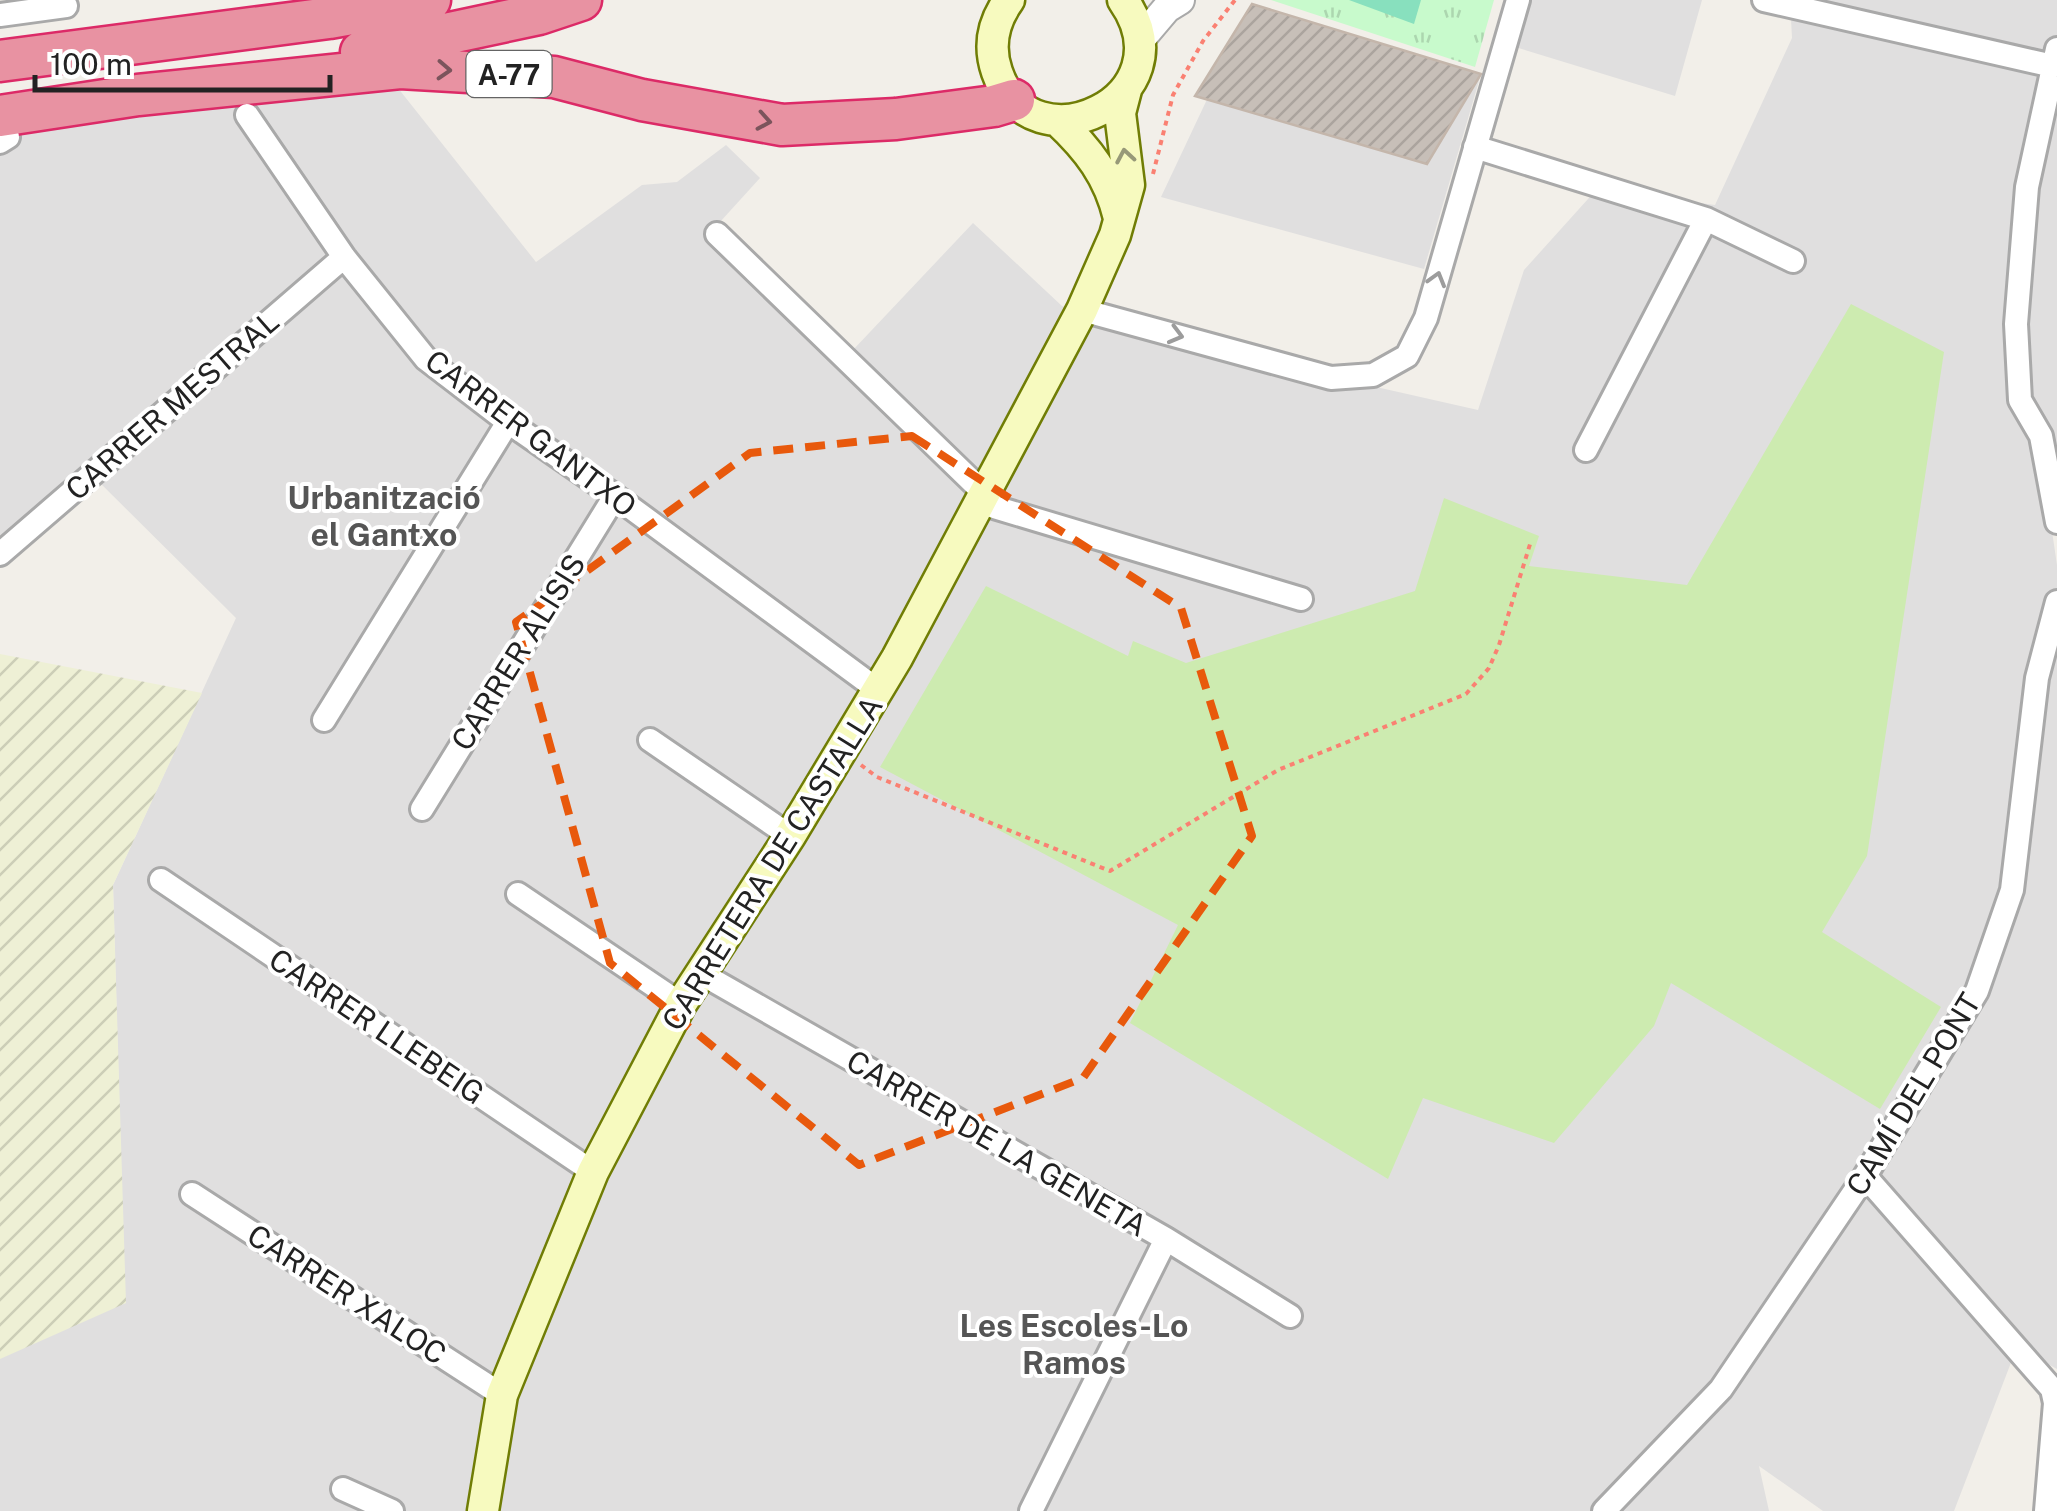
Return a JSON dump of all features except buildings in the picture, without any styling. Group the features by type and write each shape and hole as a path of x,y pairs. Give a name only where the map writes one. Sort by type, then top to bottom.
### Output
{"highway":[{"path":"0,48 195,22 298,0"},
{"path":"0,60 329,18 430,0"},
{"name":"A-77","path":"2,123 372,50 539,14 581,0"},
{"name":"A-77","path":"2,123 138,95 400,68 554,77 642,100 782,125 896,118 1014,100"}],"main road":[{"path":"1003,4 992,35 993,59 1000,81 1014,100 1034,114 1077,120 1113,104 1126,90"},
{"name":"CARRETERA DE CASTALLA","path":"483,1511 502,1395 592,1172 682,1004 878,690 1082,310 1117,228 1128,185 1120,113 1137,67 1132,19"},
{"path":"1058,120 1096,160 1108,182 1117,228"}],"street":[{"path":"1082,310 1331,378 1373,375 1407,356 1426,318 1518,0"},
{"path":"1764,0 2055,57 2026,187 2016,324 2020,400 2049,432 2057,522"},
{"path":"1132,19 1174,4"},
{"path":"0,16 66,6"},
{"name":"CARRER GANTXO","path":"246,115 344,257 426,359 878,690"},
{"path":"1475,147 1706,218 1793,261"},
{"path":"1586,450 1706,218"},
{"path":"717,234 994,506 1301,599"},
{"name":"CARRER MESTRAL","path":"0,554 344,257"},
{"path":"324,720 508,422"},
{"name":"CARRER ALISIS","path":"422,809 615,496"},
{"name":"CAMÍ DEL PONT","path":"1604,1511 1721,1390 1865,1176 1977,991 2012,890 2037,678 2057,602"},
{"path":"650,740 790,836"},
{"name":"CARRER LLEBEIG","path":"161,880 592,1172"},
{"path":"518,894 682,1004"},
{"name":"CARRER DE LA GENETA","path":"702,974 1166,1240 1290,1316"},
{"path":"1865,1176 2052,1389 2055,1403 2046,1511"},
{"name":"CARRER XALOC","path":"192,1194 502,1395"},
{"path":"1032,1511 1166,1240"},
{"path":"343,1488 392,1511"}],"path":[{"path":"842,749 877,778 1110,872 1278,770 1466,694 1488,668 1498,645 1531,541"}],"highlighted area":[{"path":"912,436 1181,608 1252,836 1083,1078 859,1165 610,963 516,622 750,453"}],"shaded area":[{"path":"1525,0 1702,0 1675,96 1512,46"},
{"path":"1790,0 2057,0 2057,452 2040,450 2057,565 2057,1369 2017,1347 1954,1511 1823,1511 1759,1466 1769,1511 0,1511 0,1353 125,1303 113,885 236,618 88,471 0,546 0,131 390,78 536,262 642,185 677,182 726,145 760,178 720,222 853,350 973,223 1062,306 1261,361 1478,410 1524,270 1597,189 1715,205 1792,38"},
{"path":"1252,4 1481,74 1424,269 1161,197"}],"green space":[{"path":"1271,0 1494,0 1475,67"},
{"path":"1349,0 1421,0 1414,24"},
{"path":"1851,304 1944,352 1867,856 1822,932 1941,1007 1880,1109 1671,983 1654,1026 1554,1143 1423,1098 1388,1179 1130,1023 1178,925 880,767 986,586 1128,656 1133,641 1186,663 1415,591 1444,498 1539,536 1529,566 1687,585"},
{"path":"0,654 202,693 113,885 126,1303 0,1359"}],"district":[{"name":"Urbanització el Gantxo","path":"384,516"},
{"name":"Les Escoles-Lo Ramos","path":"1074,1344"}]}
